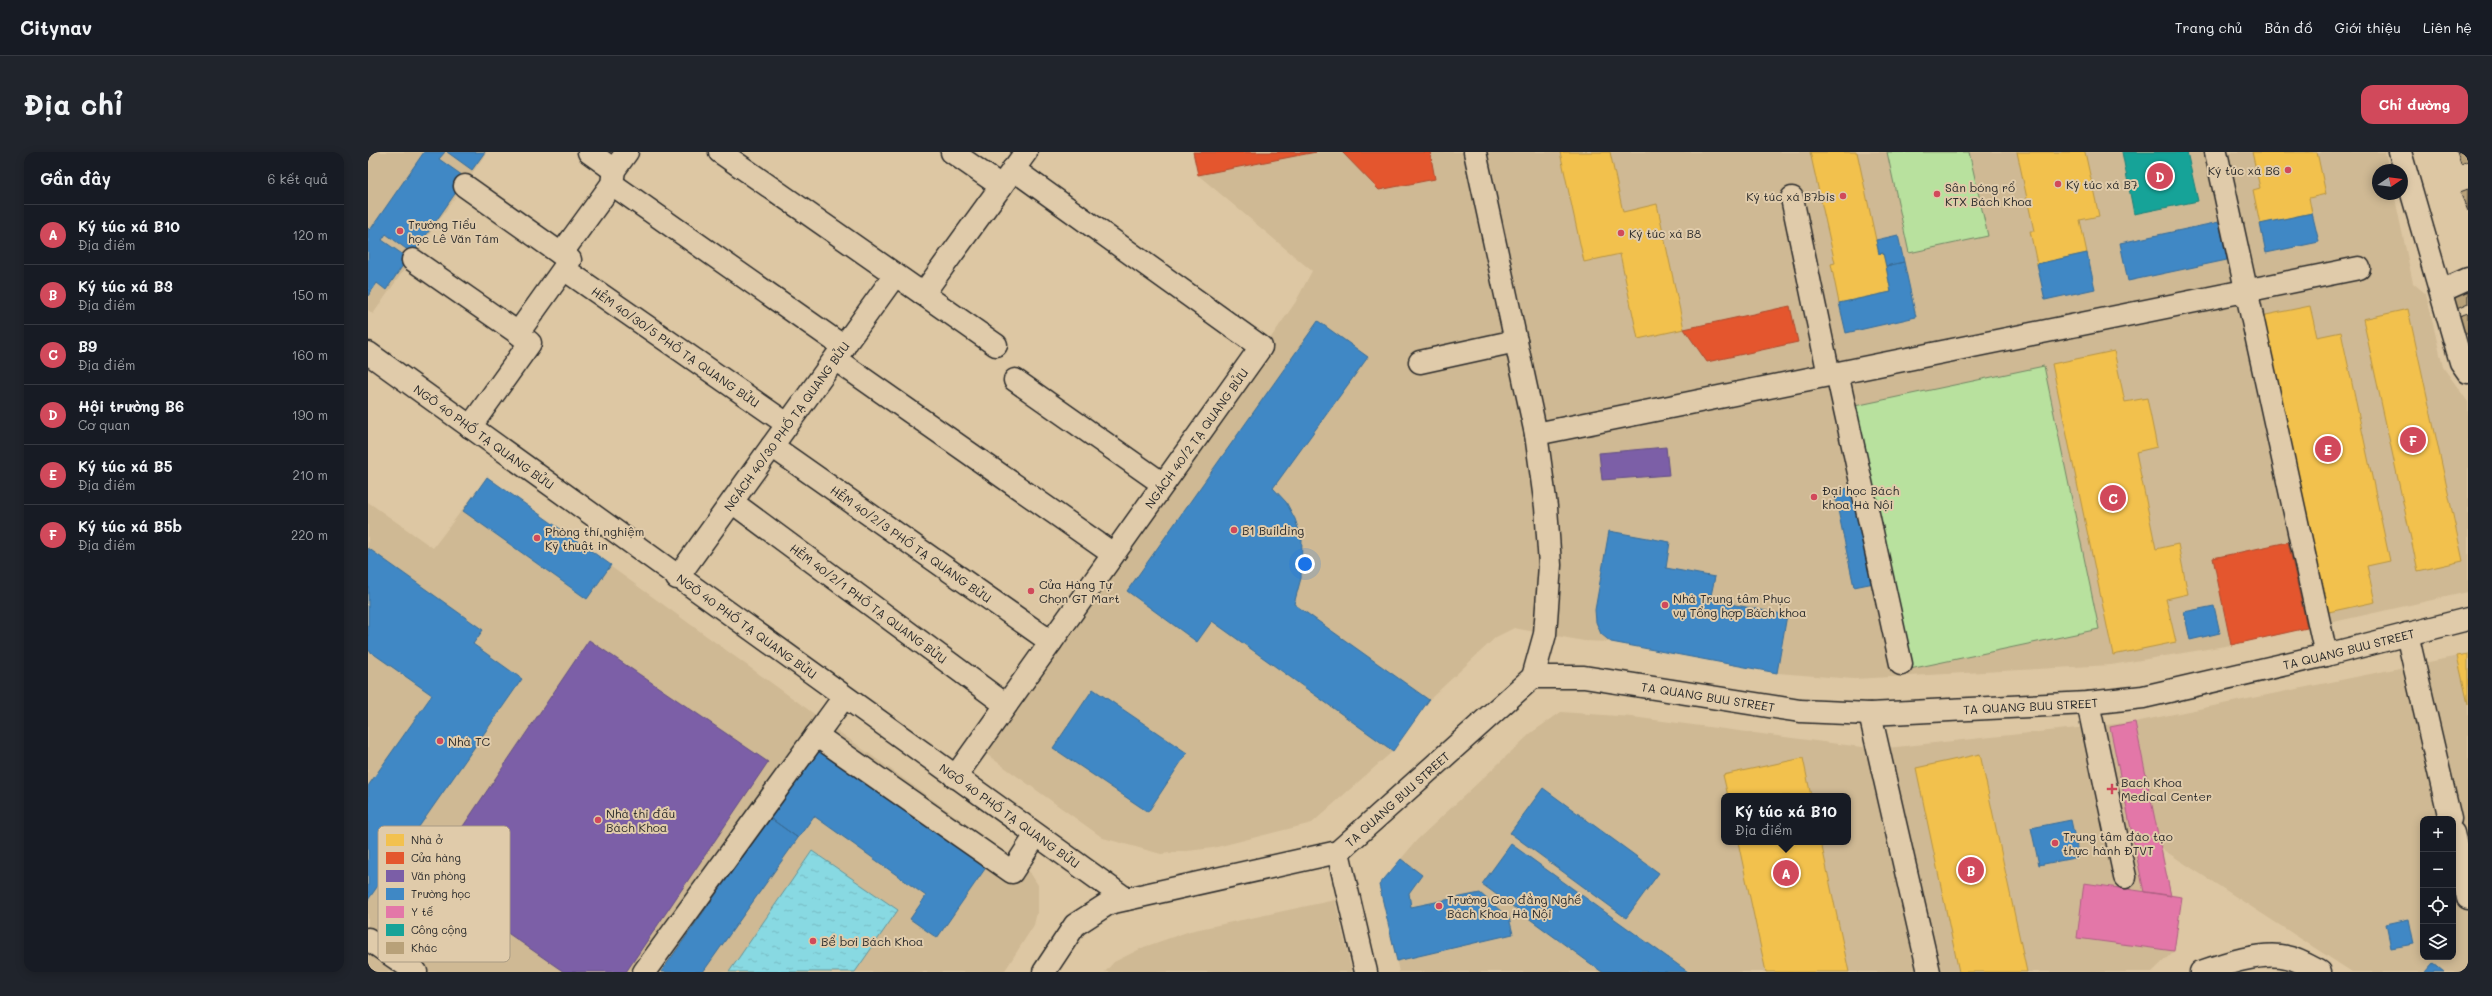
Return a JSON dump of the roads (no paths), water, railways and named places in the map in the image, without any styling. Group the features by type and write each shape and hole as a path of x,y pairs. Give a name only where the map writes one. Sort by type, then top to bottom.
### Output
{"street":[{"path":"588,152 613,177 839,353 1113,554"},
{"path":"518,333 563,261 627,152"},
{"path":"720,152 996,346"},
{"path":"923,294 1013,169 952,152"},
{"path":"1475,152 1536,434 1546,507 1550,565 1545,634 1533,677"},
{"path":"2216,152 2326,655"},
{"path":"2400,152 2461,362 2468,372"},
{"name":"NGÁCH 40/2 TẠ QUANG BỬU","path":"955,776 1261,347 1013,169"},
{"name":"HẺM 40/30/5 PHỐ TẠ QUANG BỬU","path":"465,186 563,261 787,424"},
{"path":"1792,198 1901,664"},
{"path":"413,260 518,333 530,343 470,427"},
{"path":"1536,434 2359,268"},
{"name":"NGÁCH 40/30 PHỐ TẠ QUANG BỬU","path":"677,578 895,275"},
{"path":"2441,291 2468,279"},
{"path":"1420,362 1516,342"},
{"name":"NGÕ 40 PHỐ TẠ QUANG BỬU","path":"372,363 470,427 677,578 1126,899"},
{"path":"1014,380 1163,484"},
{"name":"HẺM 40/2/3 PHỐ TẠ QUANG BỬU","path":"772,446 1051,642"},
{"name":"HẺM 40/2/1 PHỐ TẠ QUANG BỬU","path":"732,502 1006,705"},
{"name":"TA QUANG BUU STREET","path":"1044,972 1075,925 1109,903 1338,852 1533,677 1584,677 1800,711 1870,714 2088,703 2143,697 2326,655 2468,619"},
{"path":"2407,634 2449,816"},
{"path":"644,972 844,697"},
{"path":"2088,703 2125,877"},
{"path":"1870,714 1929,972"},
{"path":"816,735 1012,872 1036,835"},
{"path":"2456,846 2468,898"},
{"path":"1338,852 1366,972"},
{"path":"368,939 378,946"},
{"path":"2201,972 2227,963 2266,956 2286,964 2302,962 2320,972"},
{"path":"401,962 416,972"}],"water":[{"name":"Bể bơi Bách Khoa","path":"812,851 898,910 855,972 729,972"}],"place":[{"name":"Ký túc xá B6","path":"2288,170"},
{"name":"Hội trường B6","path":"2160,176"},
{"name":"Ký túc xá B7","path":"2058,184"},
{"name":"Sân bóng rổ KTX Bách Khoa","path":"1937,194"},
{"name":"Ký túc xá B7bis","path":"1843,196"},
{"name":"Trường Tiểu học Lê Văn Tám","path":"400,231"},
{"name":"Ký túc xá B8","path":"1621,233"},
{"name":"Ký túc xá B5b","path":"2413,440"},
{"name":"Ký túc xá B5","path":"2328,449"},
{"name":"Đại học Bách khoa Hà Nội","path":"1814,497"},
{"name":"B9","path":"2113,498"},
{"name":"B1 Building","path":"1234,530"},
{"name":"Phòng thí nghiệm Kỹ thuật in","path":"537,538"},
{"name":"Cửa Hàng Tự Chọn GT Mart","path":"1031,591"},
{"name":"Nhà Trung tâm Phục vụ Tổng hợp Bách khoa","path":"1665,605"},
{"name":"Nhà TC","path":"440,741"},
{"name":"Bach Khoa Medical Center","path":"2112,789"},
{"name":"Nhà thi đấu Bách Khoa","path":"598,820"},
{"name":"Trung tâm đào tạo thực hành ĐTVT","path":"2055,843"},
{"name":"Ký túc xá B3","path":"1971,870"},
{"name":"Ký túc xá B10","path":"1786,873"},
{"name":"Trường Cao đẳng Nghề Bách Khoa Hà Nội","path":"1439,906"},
{"name":"Bể bơi Bách Khoa","path":"813,941"}]}
